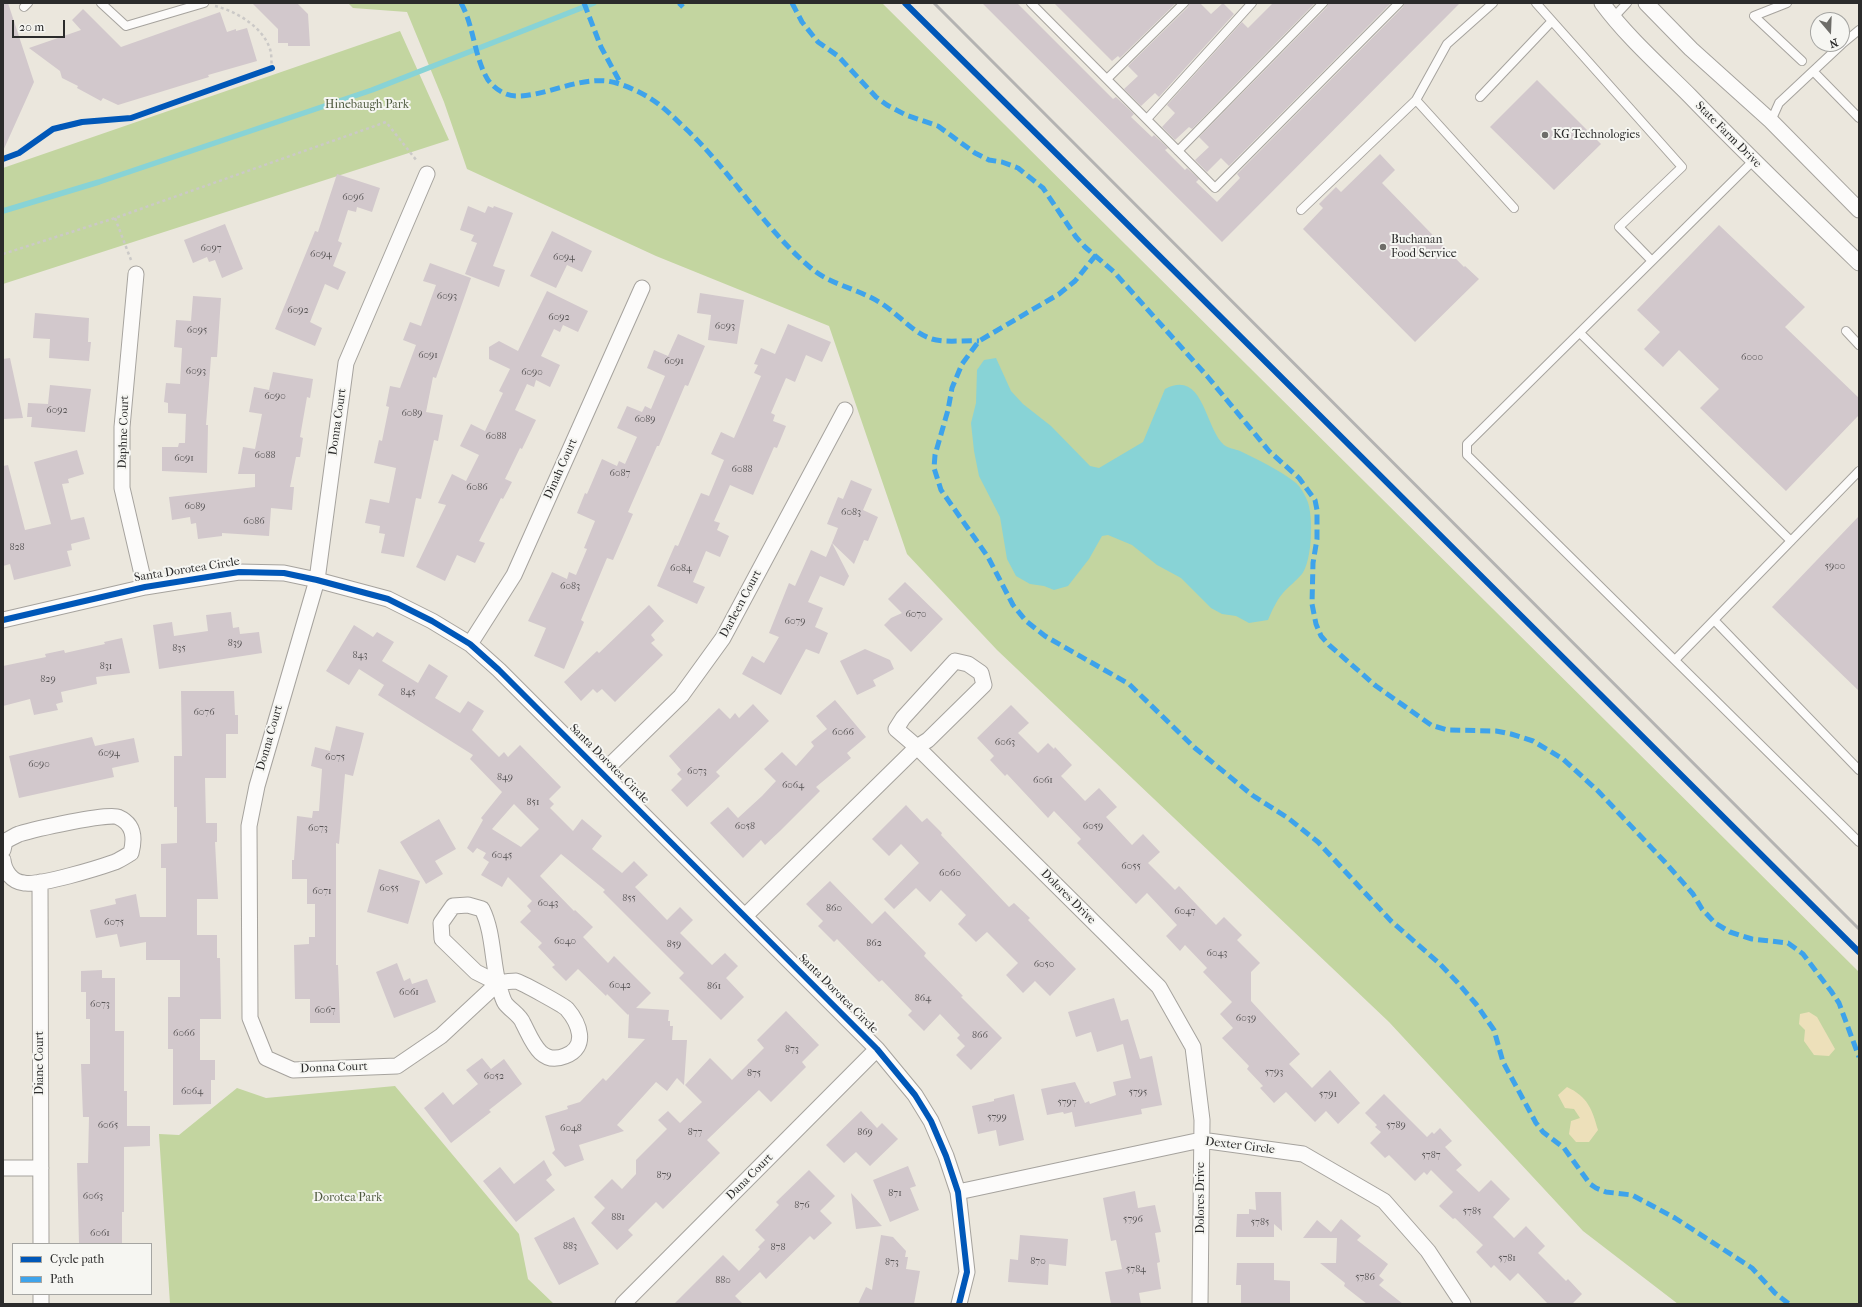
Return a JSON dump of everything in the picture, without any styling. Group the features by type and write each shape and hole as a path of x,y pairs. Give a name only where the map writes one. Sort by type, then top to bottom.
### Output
{"street":[{"name":"State Farm Drive","path":"1602,3 1613,18 1753,161 1859,263"},
{"path":"1646,3 1691,49 1771,121 1859,210"},
{"name":"Donna Court","path":"427,174 346,363 317,580 257,786 249,826 250,1018 266,1058 294,1070 397,1066 441,1036 498,983"},
{"name":"Daphne Court","path":"136,274 122,427 122,488 145,587"},
{"name":"Dinah Court","path":"470,644 514,575 642,288"},
{"name":"Darleen Court","path":"602,773 681,696 723,638 845,410"},
{"name":"Santa Dorotea Circle","path":"3,620 145,587 239,572 284,573 317,580 388,599 432,620 470,644 504,675 877,1049 915,1096 930,1121 946,1156 958,1192 966,1272 959,1304"},
{"name":"Dolores Drive","path":"917,746 928,740 984,685 981,673 968,664 955,661 903,718 896,729 917,746 1159,987 1192,1047 1202,1120 1200,1304"},
{"path":"745,916 917,746"},
{"path":"3,850 6,841 20,834 102,816 117,816 130,826 135,840 131,853 117,862 40,882 23,884 9,876 4,867 3,860"},
{"name":"Diane Court","path":"40,882 41,1243"},
{"path":"498,983 476,972 442,939 441,923 453,906 468,904 482,909 487,919 498,983 505,1002 523,1021 531,1042 538,1052 552,1058 565,1057 575,1050 580,1041 579,1027 566,1008 517,981 498,983"},
{"name":"Dana Court","path":"623,1304 877,1049"},
{"name":"Dexter Circle","path":"958,1192 1201,1140 1303,1154 1384,1201 1428,1251 1463,1304"},
{"path":"3,1168 41,1168"}],"lane":[{"path":"100,3 126,26 204,3"},
{"path":"1031,3 1215,188 1399,3"},
{"path":"1107,79 1184,3"},
{"path":"1147,119 1252,3"},
{"path":"1178,151 1323,3"},
{"path":"1301,210 1416,100 1447,44 1493,3"},
{"path":"1536,3 1682,166 1619,227 1652,261"},
{"path":"1613,18 1627,3"},
{"path":"1787,3 1754,16 1802,61"},
{"path":"1480,97 1552,21"},
{"path":"1850,37 1859,30"},
{"path":"1771,121 1779,103 1833,52"},
{"path":"1813,71 1859,118"},
{"path":"1416,100 1514,208"},
{"path":"1753,161 1467,444 1467,455 1859,842"},
{"path":"1846,331 1859,345"},
{"path":"1580,333 1791,541"},
{"path":"1675,660 1859,471"},
{"path":"1714,620 1859,770"}],"path":[{"path":"204,3 221,7 236,14 258,29 270,49 272,68 264,71"},
{"path":"3,254 115,218 386,122 427,174"},
{"path":"115,218 136,274"}],"green space":[{"path":"348,3 882,3 1859,972 1859,1304 1678,1304 1583,1231 1389,1022 997,650 907,554 829,326 656,256 467,169 444,102 407,12 353,8"},
{"name":"Hinebaugh Park","path":"400,31 449,140 3,284 3,168"},
{"name":"Dorotea Park","path":"395,1086 519,1234 528,1279 554,1304 170,1304 159,1134 179,1135 237,1088 266,1098"}],"sand":[{"path":"1809,1012 1817,1017 1835,1049 1829,1056 1814,1055 1804,1041 1805,1030 1799,1024 1800,1014"},
{"path":"1567,1087 1584,1099 1594,1116 1598,1130 1589,1142 1576,1142 1569,1134 1571,1121 1580,1118 1574,1109 1565,1108 1558,1095"}],"water":[{"path":"996,358 1011,391 1023,404 1051,426 1090,466 1099,468 1143,442 1165,389 1178,385 1188,387 1196,393 1217,437 1224,445 1240,451 1269,466 1298,484 1307,500 1311,516 1311,538 1308,559 1302,574 1281,596 1274,606 1268,620 1249,623 1236,616 1222,614 1211,608 1181,578 1157,565 1132,545 1108,535 1102,536 1089,559 1068,586 1054,590 1044,586 1030,584 1016,576 1007,559 1000,517 979,476 974,451 971,423 976,403 977,370 984,360"}],"building":[{"path":"3,3 8,3 34,82 3,151"},
{"path":"252,3 297,3 308,14 310,46 288,46 288,43 278,43 278,29"},
{"path":"982,3 1017,3 1113,99 1116,97 1134,114 1131,117 1152,137 1154,135 1168,148 1165,150 1185,170 1187,168 1199,179 1196,182 1217,202 1240,178 1237,174 1403,7 1404,3 1460,3 1222,242"},
{"path":"1054,3 1176,3 1120,58 1118,56 1112,61"},
{"path":"1189,3 1200,3 1211,14 1223,3 1234,14 1159,97 1155,93 1141,106 1124,89 1138,76 1128,66 1188,7"},
{"path":"1273,3 1315,3 1192,129 1189,127 1175,140 1162,127 1175,113 1167,105 1242,22 1248,28"},
{"path":"1328,3 1391,3 1229,166 1221,158 1207,172 1195,160 1209,147 1199,137 1327,7"},
{"path":"83,9 121,47 220,12 227,32 247,28 257,61 208,75 209,77 118,105 103,98 101,101 77,88 78,86 62,78 60,71 29,48 81,30 72,20"},
{"name":"KG Technologies","path":"1537,80 1601,144 1554,190 1490,127"},
{"name":"Buchanan Food Service","path":"1380,154 1395,170 1382,183 1464,267 1465,266 1479,279 1415,342 1303,229 1323,208 1319,204 1336,187 1341,192"},
{"path":"337,174 380,188 372,212 357,207 356,212 348,210 338,241 342,243 333,266 346,272 338,290 325,284 310,322 322,328 315,346 275,329 315,231 318,232"},
{"path":"468,206 485,213 488,206 493,208 494,206 513,213 493,266 505,270 499,287 465,274 477,243 471,241 474,235 460,230"},
{"path":"225,224 243,269 222,278 215,260 209,262 207,257 193,263 184,240"},
{"path":"1719,225 1805,307 1785,327 1859,398 1859,415 1786,491 1700,408 1719,389 1679,350 1663,367 1644,349 1660,332 1637,310"},
{"path":"552,231 592,251 582,272 567,265 556,288 530,276"},
{"path":"430,263 471,278 436,378 433,377 426,412 443,415 438,441 434,440 421,499 416,498 404,557 381,553 385,534 379,533 380,526 365,523 370,499 389,503 396,468 374,463 379,440 382,441 389,407 386,406 390,386 400,388 416,345 403,340 410,322 421,326 436,285 423,281"},
{"path":"547,291 588,311 578,332 563,325 560,332 554,329 541,356 560,365 550,387 536,380 534,387 527,384 515,410 536,420 505,479 512,482 503,499 501,498 479,541 485,543 475,563 457,555 445,581 416,567 446,505 438,503 452,474 466,481 479,455 460,446 471,424 485,431 503,393 499,391 510,369 489,359 489,347 499,341 518,351"},
{"path":"700,293 744,300 737,344 708,340 711,315 697,313"},
{"path":"193,296 221,298 217,357 211,357 206,425 208,425 207,473 162,471 162,447 178,447 179,443 185,443 186,414 168,413 168,403 164,402 166,383 180,384 182,348 174,347 176,320 191,321"},
{"path":"35,313 89,318 88,342 91,342 89,361 49,358 50,339 33,338"},
{"path":"788,324 831,342 822,362 806,355 795,382 786,378 771,413 775,415 773,421 786,426 777,448 774,447 753,495 730,485 714,521 720,523 717,530 729,536 720,557 706,551 693,582 705,587 697,604 657,586 675,545 678,546 701,493 709,496 724,460 711,454 721,432 734,438 761,376 754,373 758,365 754,364 761,348 775,354"},
{"path":"678,334 705,346 688,386 685,385 659,446 657,446 628,512 633,514 613,560 607,558 581,620 584,622 564,669 534,656 546,628 528,621 552,572 567,579 569,572 576,575 587,549 584,548 595,521 577,513 585,493 587,494 602,459 617,466 619,461 625,464 637,437 617,428 627,406 642,412 645,406 651,409 665,376 647,368 654,350 668,356"},
{"path":"10,358 23,418 3,419 3,359"},
{"path":"273,372 313,379 310,398 307,397 300,437 303,438 300,457 296,457 290,487 294,487 292,510 271,508 269,536 222,533 222,536 198,539 196,523 191,524 190,517 172,520 169,497 255,487 255,474 238,474 243,447 255,449 262,414 249,412 254,387 269,390"},
{"path":"50,385 91,389 85,432 31,427 32,417 27,417 28,403 48,404"},
{"path":"77,450 84,474 68,479 69,483 62,484 71,520 84,517 90,539 71,544 72,550 67,551 71,566 14,580 10,564 3,566 3,466 8,465 25,530 51,524 34,462"},
{"path":"851,480 872,489 863,510 878,517 868,541 864,540 854,564 832,543 838,528 827,524 838,497 843,499"},
{"path":"1859,516 1859,691 1772,607"},
{"path":"832,543 849,576 844,586 820,576 808,602 823,608 815,627 828,633 819,654 806,649 781,695 742,674 752,656 764,663 779,637 769,633 789,583 795,586 811,550 826,557"},
{"path":"905,582 943,619 911,652 884,625 891,618 902,613 888,599"},
{"path":"649,605 664,621 651,635 655,640 651,643 663,655 615,702 602,689 597,693 593,689 581,701 564,682 597,651 599,653"},
{"path":"231,612 233,628 239,627 240,634 259,632 262,653 159,669 153,625 172,622 174,636 208,631 206,615"},
{"path":"354,625 373,637 377,632 394,642 382,661 418,683 429,664 448,676 435,698 460,713 468,701 484,711 472,730 499,757 504,752 508,757 520,745 561,787 549,799 554,804 550,808 573,831 582,819 602,836 592,849 622,873 634,861 648,875 635,887 667,920 680,907 693,920 680,933 712,965 725,953 738,966 726,978 744,997 721,1020 679,978 684,973 603,892 605,890 561,854 540,876 574,911 575,910 593,927 583,937 608,963 614,956 651,993 636,1008 669,1010 668,1021 670,1021 670,1026 673,1026 672,1040 687,1040 684,1085 677,1078 667,1091 656,1082 617,1125 624,1131 579,1145 584,1160 565,1167 552,1153 555,1150 545,1116 568,1109 567,1106 580,1102 603,1078 606,1081 645,1039 628,1038 629,1014 628,1015 607,994 606,996 578,969 566,981 552,967 555,965 538,947 542,943 520,922 531,911 527,906 532,901 508,877 502,887 481,875 489,862 483,858 486,853 477,848 473,853 467,848 483,820 481,818 502,792 470,759 473,755 378,695 384,685 359,669 349,685 326,671","holes":["514,804 539,829 521,847 492,829"]},
{"path":"122,638 130,673 96,677 97,684 61,692 63,702 56,704 58,710 34,715 30,699 3,706 3,666 46,657 45,654 64,650 65,653 105,644 104,642"},
{"path":"865,649 890,660 894,669 873,680 876,686 857,695 840,661"},
{"path":"181,691 234,691 235,715 238,715 238,734 226,734 226,778 205,778 206,823 217,823 217,842 215,842 218,899 197,899 197,935 217,935 217,958 220,958 221,1019 200,1019 200,1060 215,1060 215,1080 211,1080 211,1104 173,1105 173,1049 168,1049 168,997 180,997 180,960 146,960 146,942 120,947 117,934 96,938 90,910 116,904 115,899 136,894 140,917 166,917 166,868 161,868 161,844 177,843 177,807 174,807 174,756 182,756"},
{"path":"835,700 866,737 847,753 851,758 816,787 820,791 780,831 765,845 761,840 743,858 710,823 728,807 738,818 762,796 776,781 764,769 782,752 796,766 814,746 811,742 827,729 816,716"},
{"path":"753,704 769,721 716,772 720,776 687,807 671,790 682,779 677,774 681,770 669,756 719,708 730,719 735,713 739,718"},
{"path":"1011,705 1029,723 1018,733 1038,753 1048,743 1054,749 1055,747 1072,765 1061,776 1085,801 1099,788 1117,807 1106,817 1132,845 1143,834 1160,852 1148,863 1175,890 1179,886 1216,925 1224,917 1242,935 1237,940 1260,963 1251,972 1251,1001 1300,1054 1289,1064 1312,1088 1330,1070 1360,1103 1338,1124 1326,1111 1315,1122 1286,1092 1274,1103 1260,1088 1263,1086 1247,1069 1249,1066 1222,1038 1233,1028 1220,1014 1232,1002 1203,972 1207,968 1185,945 1180,951 1166,936 1177,925 1147,893 1136,904 1077,843 1081,839 1054,811 1048,818 1007,774 1005,776 990,760 994,756 977,738"},
{"path":"336,726 364,733 353,776 345,774 339,844 336,843 336,965 338,965 340,1023 310,1023 310,999 295,999 294,945 309,944 309,937 315,937 315,904 307,904 307,879 292,879 292,860 294,860 297,816 312,818 313,811 319,811 322,769 311,766 315,747 330,751"},
{"path":"92,737 95,746 134,738 139,762 112,768 114,777 19,798 9,756"},
{"path":"906,805 922,822 927,818 942,833 941,835 1009,907 1014,903 1030,918 1028,920 1076,969 1050,996 1035,981 1023,993 1006,975 1018,963 987,932 976,942 958,924 966,915 941,890 930,902 916,888 894,909 884,899 919,863 901,844 889,856 872,839"},
{"path":"439,819 456,849 435,861 443,874 426,884 400,842"},
{"path":"379,869 420,881 408,924 367,912"},
{"path":"830,881 872,924 885,911 926,953 924,956 963,996 961,997 1002,1038 971,1070 956,1055 965,1046 957,1038 960,1035 940,1014 924,1031 908,1015 912,1011 882,980 879,982 837,939 834,942 818,926 823,921 806,904"},
{"path":"397,963 404,981 410,978 412,984 427,979 436,1002 394,1018 376,972"},
{"path":"102,970 102,978 115,978 115,1031 124,1031 124,1091 127,1091 127,1126 150,1126 150,1146 124,1147 124,1212 122,1212 122,1243 79,1243 77,1163 88,1163 89,1117 83,1117 81,1064 90,1064 90,1019 86,1019 86,992 81,992 81,971"},
{"path":"1114,998 1121,1021 1128,1019 1140,1059 1152,1056 1162,1105 1141,1109 1142,1114 1075,1127 1072,1112 1047,1115 1041,1089 1075,1082 1085,1103 1089,1101 1090,1104 1116,1095 1113,1082 1131,1078 1123,1044 1097,1052 1091,1032 1076,1037 1068,1012"},
{"path":"786,1011 819,1045 802,1062 806,1067 771,1102 759,1090 707,1140 720,1153 663,1209 656,1202 628,1230 633,1235 617,1250 591,1223 605,1208 594,1197 612,1179 622,1189 636,1174 636,1160 667,1129 658,1120 668,1111 680,1123 702,1102 685,1085 710,1058 732,1080 764,1048 757,1040"},
{"path":"482,1058 491,1069 504,1059 522,1084 489,1110 491,1112 451,1143 424,1108 443,1092 453,1105 478,1084 466,1070"},
{"path":"1014,1094 1024,1140 999,1146 996,1130 978,1134 972,1106 994,1101 994,1099"},
{"path":"1384,1094 1427,1137 1432,1132 1434,1134 1440,1128 1452,1141 1445,1147 1462,1165 1456,1170 1479,1192 1491,1180 1510,1199 1493,1217 1514,1238 1526,1226 1545,1246 1538,1253 1566,1281 1568,1279 1582,1294 1572,1304 1548,1304 1518,1273 1510,1281 1494,1265 1491,1268 1476,1252 1483,1245 1455,1218 1453,1219 1439,1206 1453,1192 1431,1170 1427,1175 1424,1172 1415,1181 1389,1155 1385,1158 1370,1143 1381,1132 1375,1127 1377,1125 1365,1113"},
{"path":"861,1111 877,1128 882,1123 898,1139 870,1166 856,1152 844,1163 826,1145"},
{"path":"544,1160 552,1175 546,1180 555,1190 516,1222 483,1181 500,1167 514,1184"},
{"path":"908,1166 916,1186 910,1188 919,1210 890,1222 873,1180"},
{"path":"809,1170 835,1196 820,1211 832,1223 814,1240 810,1236 766,1279 760,1272 735,1296 743,1304 674,1304 723,1255 739,1271 760,1249 758,1247 765,1240 755,1230 779,1205 776,1202"},
{"path":"1135,1191 1138,1208 1155,1205 1161,1232 1155,1233 1160,1262 1157,1263 1161,1289 1139,1293 1141,1304 1111,1304 1105,1272 1122,1269 1116,1240 1111,1241 1103,1198"},
{"path":"1255,1192 1281,1192 1282,1231 1274,1224 1274,1237 1236,1237 1237,1214 1249,1214 1249,1209 1256,1210"},
{"path":"851,1193 882,1226 856,1229"},
{"path":"574,1217 599,1264 559,1285 534,1238"},
{"path":"1341,1219 1361,1236 1357,1240 1388,1264 1379,1276 1384,1280 1379,1285 1403,1304 1367,1304 1344,1286 1345,1283 1320,1263 1336,1263 1337,1238 1303,1238 1317,1220 1331,1232"},
{"path":"881,1235 893,1237 906,1251 905,1257 908,1257 906,1269 920,1271 914,1304 858,1304 866,1287 872,1290"},
{"path":"1020,1235 1068,1239 1066,1266 1049,1264 1048,1285 1008,1282 1010,1259 1018,1260"},
{"path":"1237,1263 1274,1263 1274,1280 1290,1281 1290,1304 1241,1304 1241,1285 1236,1285"}],"waterway":[{"path":"3,211 99,182 372,90 594,3"}],"railway":[{"path":"934,3 1859,929"}],"marked path":[{"path":"461,3 469,22 483,71 488,80 497,89 508,95 517,96 539,93 572,84 607,81 623,85 638,92 663,107 702,145 762,218 794,253 812,269 828,279 886,306 924,336 943,341 979,341"},
{"path":"584,3 601,47 621,84"},
{"path":"679,3 683,7"},
{"path":"792,3 802,22 818,42 838,56 876,97 887,105 906,115 938,126 975,153 989,160 1002,162 1018,168 1043,188 1076,237 1085,247 1114,272 1207,376 1269,451 1299,478 1315,500 1317,510 1317,539 1313,563 1312,604 1316,624 1321,636 1329,645 1376,686 1431,725 1447,730 1496,731 1511,734 1533,741 1563,759 1598,791 1664,861 1693,894 1702,909 1715,923 1730,932 1752,939 1788,943 1803,954 1839,1003 1859,1057"},
{"path":"1096,255 1075,281 1059,294 979,341 962,364 952,388 948,410 935,455 934,468 941,490 988,557 1013,605 1026,621 1045,636 1129,684 1195,748 1252,795 1288,818 1318,842 1391,921 1440,964 1476,1004 1494,1030 1503,1062 1536,1123 1543,1132 1564,1148 1590,1184 1606,1192 1632,1195 1675,1218 1752,1268 1775,1293 1789,1304"}],"cycle path":[{"path":"905,3 1859,952"},
{"path":"3,159 19,153 53,129 82,122 131,118 272,68"},
{"path":"3,620 145,587 239,572 284,573 317,580 388,599 432,621 470,644 499,670 877,1049 915,1095 931,1121 946,1156 958,1192 967,1272 959,1304"}],"place":[{"name":"KG Technologies","path":"1545,135"},
{"name":"Buchanan Food Service","path":"1383,247"}]}
